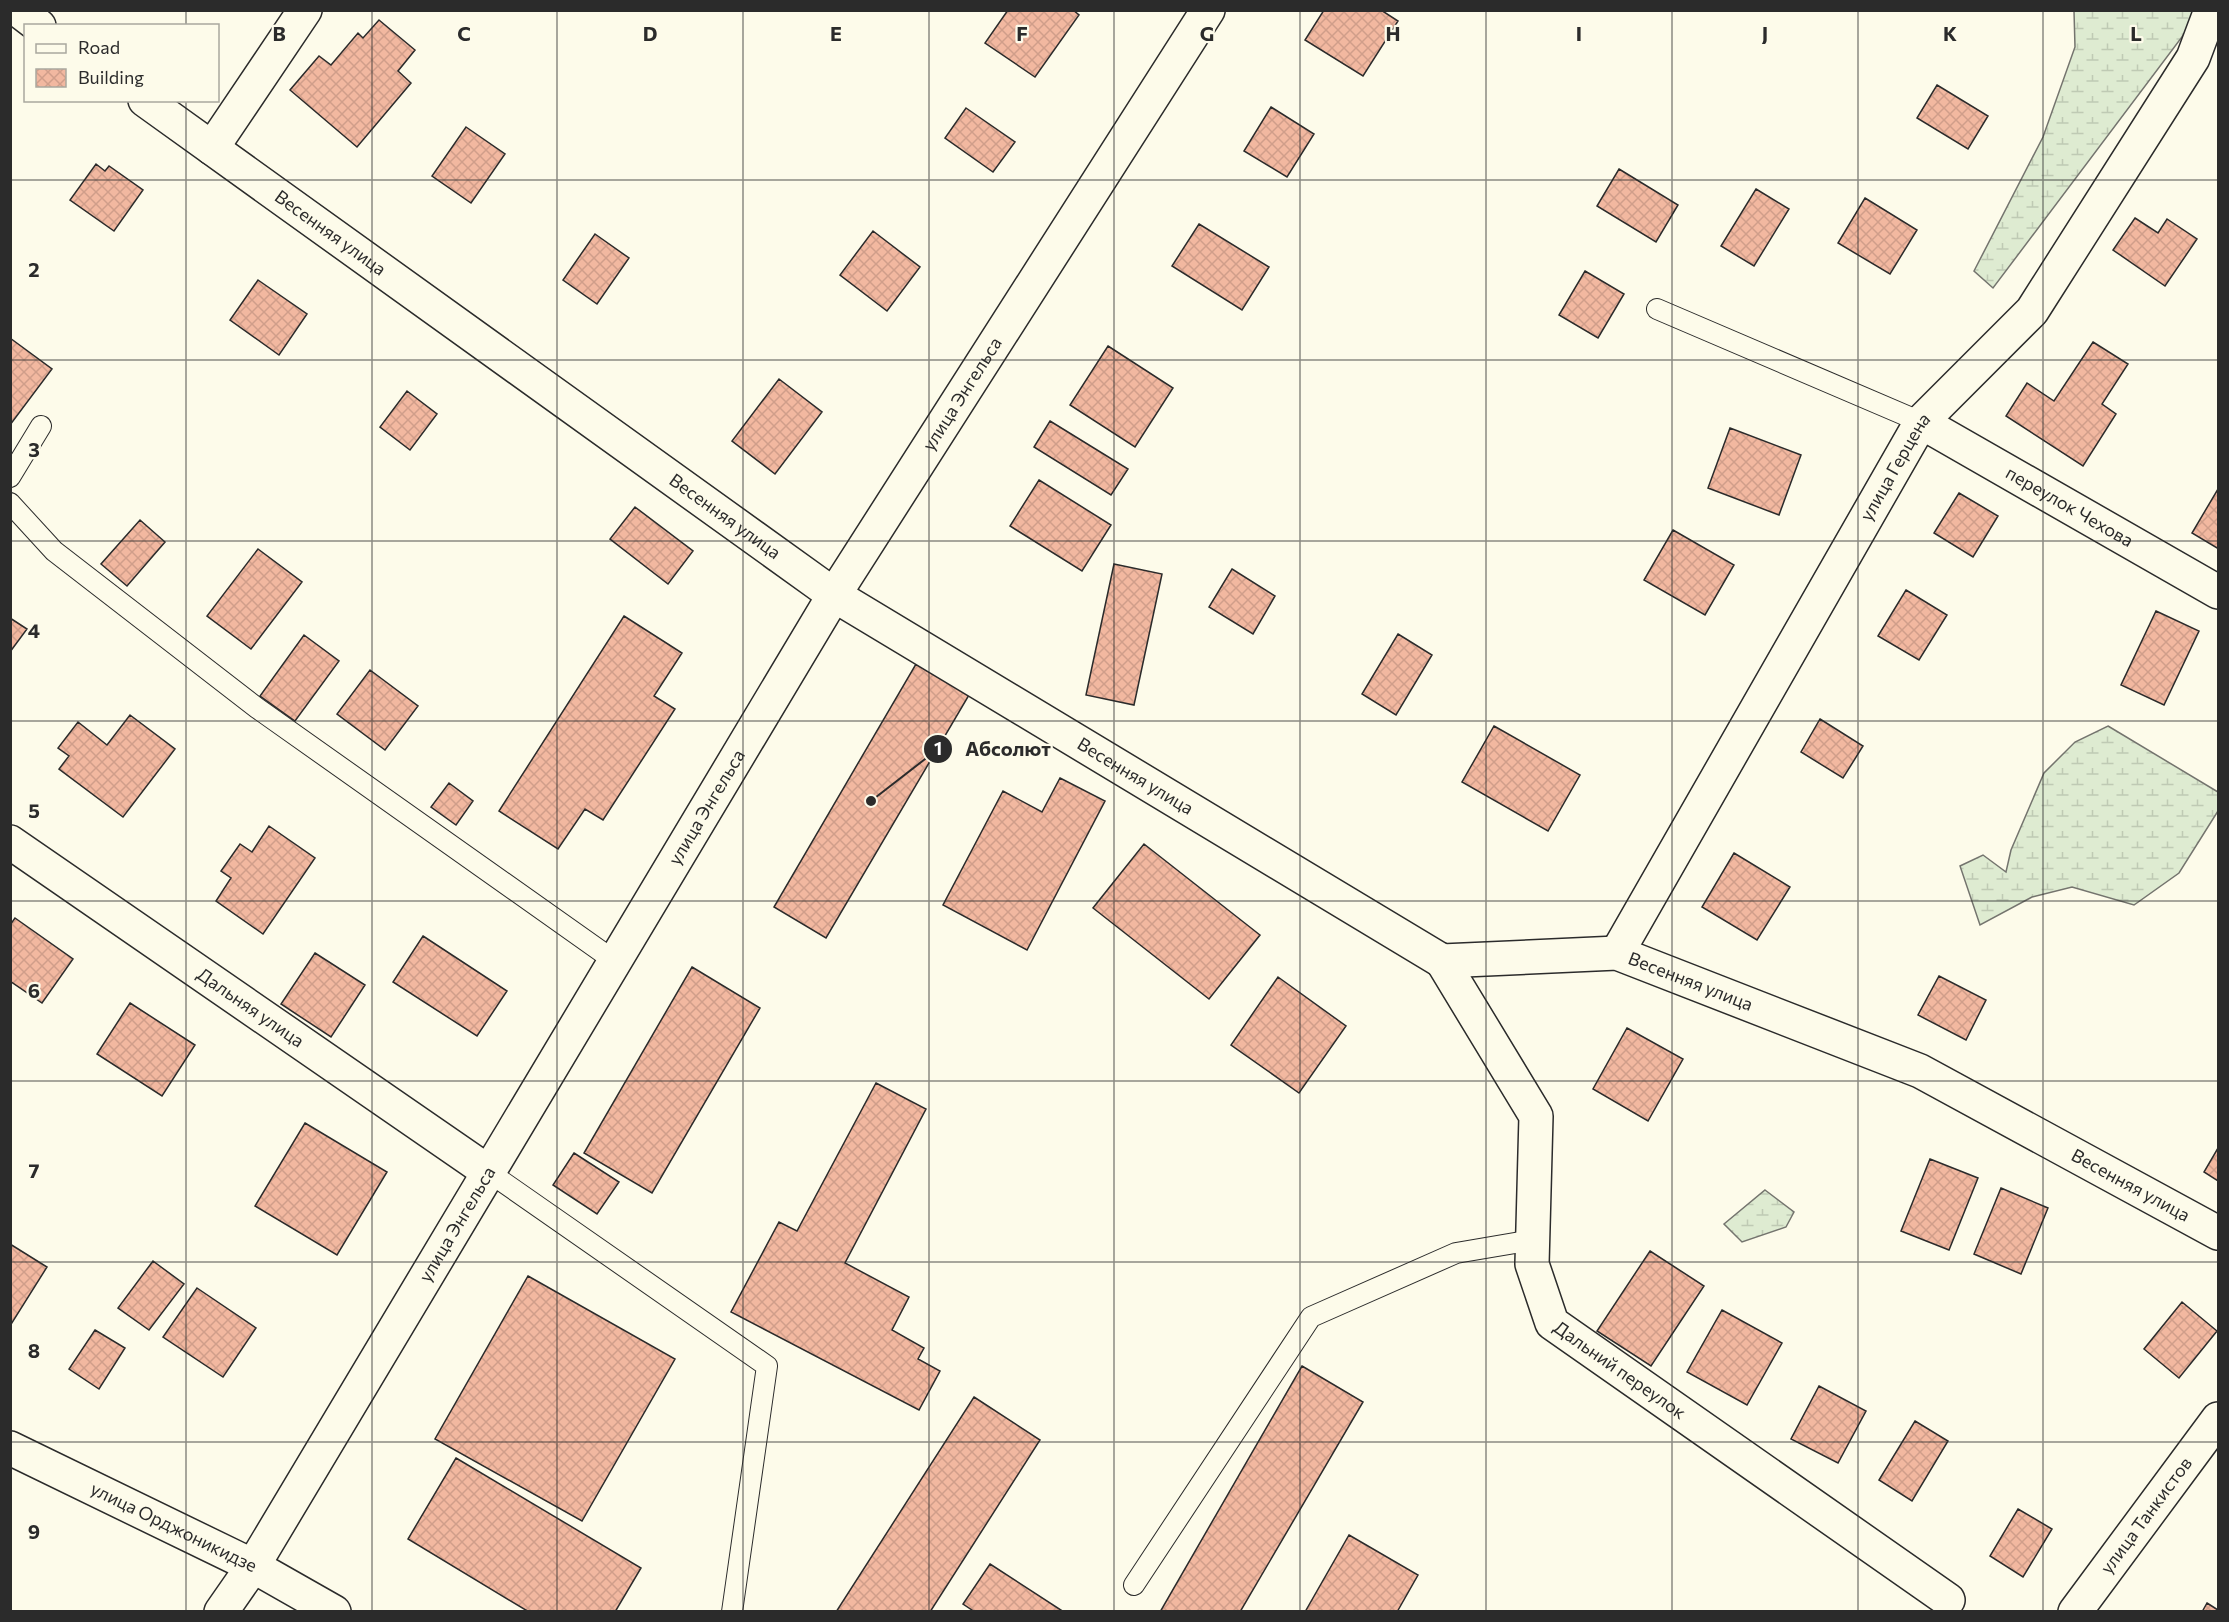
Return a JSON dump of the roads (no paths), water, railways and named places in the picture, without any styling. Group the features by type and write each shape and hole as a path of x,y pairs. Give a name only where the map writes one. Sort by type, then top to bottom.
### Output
{"street":[{"path":"18,10 36,24"},
{"path":"212,148 305,10"},
{"name":"улица Герцена","path":"1617,953 1921,422 2032,311 2193,58 2211,10"},
{"name":"улица Энгельса","path":"221,1611 253,1566 834,595 1196,15"},
{"name":"Весенняя улица","path":"148,102 834,595 1442,961 1617,953 1920,1071 2218,1233"},
{"name":"переулок Чехова","path":"1921,422 2218,592"},
{"name":"Дальняя улица","path":"10,842 490,1173"},
{"name":"Дальний переулок","path":"1442,961 1536,1116 1532,1264 1552,1323 1950,1606"},
{"name":"улица Танкистов","path":"2075,1611 2218,1419"},
{"name":"улица Орджоникидзе","path":"10,1448 253,1566 334,1611"}],"lane":[{"path":"1657,309 1921,422"},
{"path":"10,477 41,426"},
{"path":"10,503 54,551 257,708 616,962"},
{"path":"490,1173 767,1366 732,1611"},
{"path":"1134,1585 1311,1317 1456,1253 1533,1240"}],"place":[{"name":"Абсолют","path":"871,801"}]}
